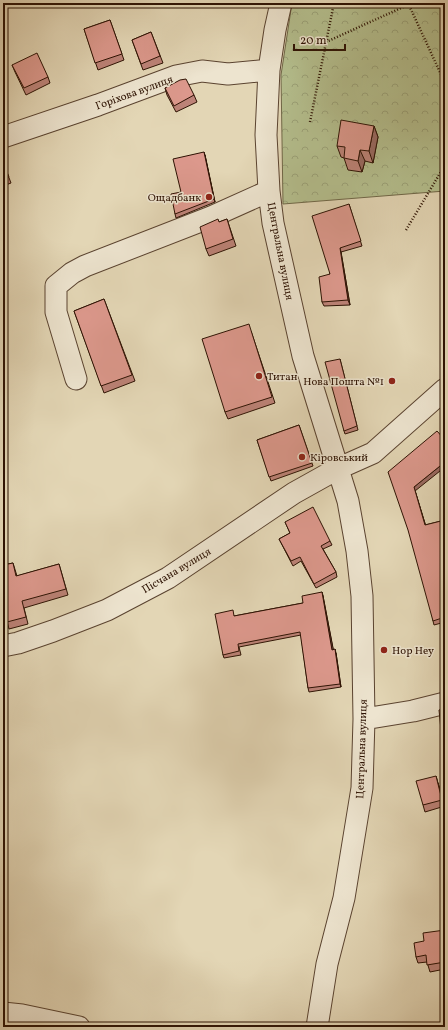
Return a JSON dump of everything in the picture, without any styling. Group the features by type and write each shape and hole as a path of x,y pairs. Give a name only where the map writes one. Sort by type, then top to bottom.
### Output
{"street":[{"name":"Центральна вулиця","path":"281,3 269,70 266,135 269,191 273,223 303,356 337,470 348,501 357,551 362,596 364,719 362,788 344,898 327,964 317,1027"},
{"name":"Горіхова вулиця","path":"3,137 98,105 176,76 202,71 228,74 269,70"},
{"path":"76,380 56,312 56,286 72,273 85,266 211,217 269,191"},
{"path":"337,470 373,452 445,390"},
{"name":"Пісчана вулиця","path":"3,646 18,643 53,631 107,610 168,578 294,493 337,470"},
{"path":"364,719 413,711 445,703"},
{"path":"3,1013 22,1015 79,1027"}],"path":[{"path":"310,122 334,3"},
{"path":"326,42 412,3"},
{"path":"408,4 445,83"},
{"path":"406,230 445,165"}],"green space":[{"path":"292,3 445,3 445,191 283,204 281,75"}],"building":[{"path":"110,20 122,54 95,63 84,29"},
{"path":"151,32 160,56 141,64 132,40"},
{"path":"37,53 48,77 24,88 12,65"},
{"path":"186,79 194,95 174,106 165,88 180,80"},
{"path":"341,120 374,126 369,151 360,150 358,161 344,158 345,147 337,146"},
{"path":"204,152 214,199 175,214 171,194 181,192 173,159"},
{"path":"3,162 9,177 3,179"},
{"path":"349,204 361,241 340,248 348,300 322,302 319,277 330,274 312,216"},
{"path":"218,219 219,222 227,219 233,239 206,249 200,227"},
{"path":"104,299 132,375 101,386 74,311"},
{"path":"249,324 272,397 225,412 202,339"},
{"path":"340,359 357,426 344,431 325,362"},
{"path":"299,425 312,463 269,477 257,440"},
{"path":"437,431 445,440 445,462 414,487 425,525 445,520 445,617 433,621 408,530 388,472"},
{"path":"313,507 330,541 321,546 336,572 314,584 300,557 291,561 279,539 290,533 285,522"},
{"path":"13,563 16,576 59,564 66,589 22,601 26,617 7,622 3,611 3,565"},
{"path":"322,592 332,650 335,649 340,684 308,688 300,632 238,644 239,651 223,655 215,614 233,610 234,616 303,603 302,596"},
{"path":"445,708 445,740 442,740 439,710"},
{"path":"436,776 442,800 423,805 416,781"},
{"path":"445,930 445,962 427,965 426,955 416,957 414,943 424,941 423,933"}],"place":[{"name":"Ощадбанк","path":"209,197"},
{"name":"Титан","path":"259,376"},
{"name":"Нова Пошта №1","path":"392,381"},
{"name":"Кіровський","path":"302,457"},
{"name":"Hop Hey","path":"384,650"}]}
